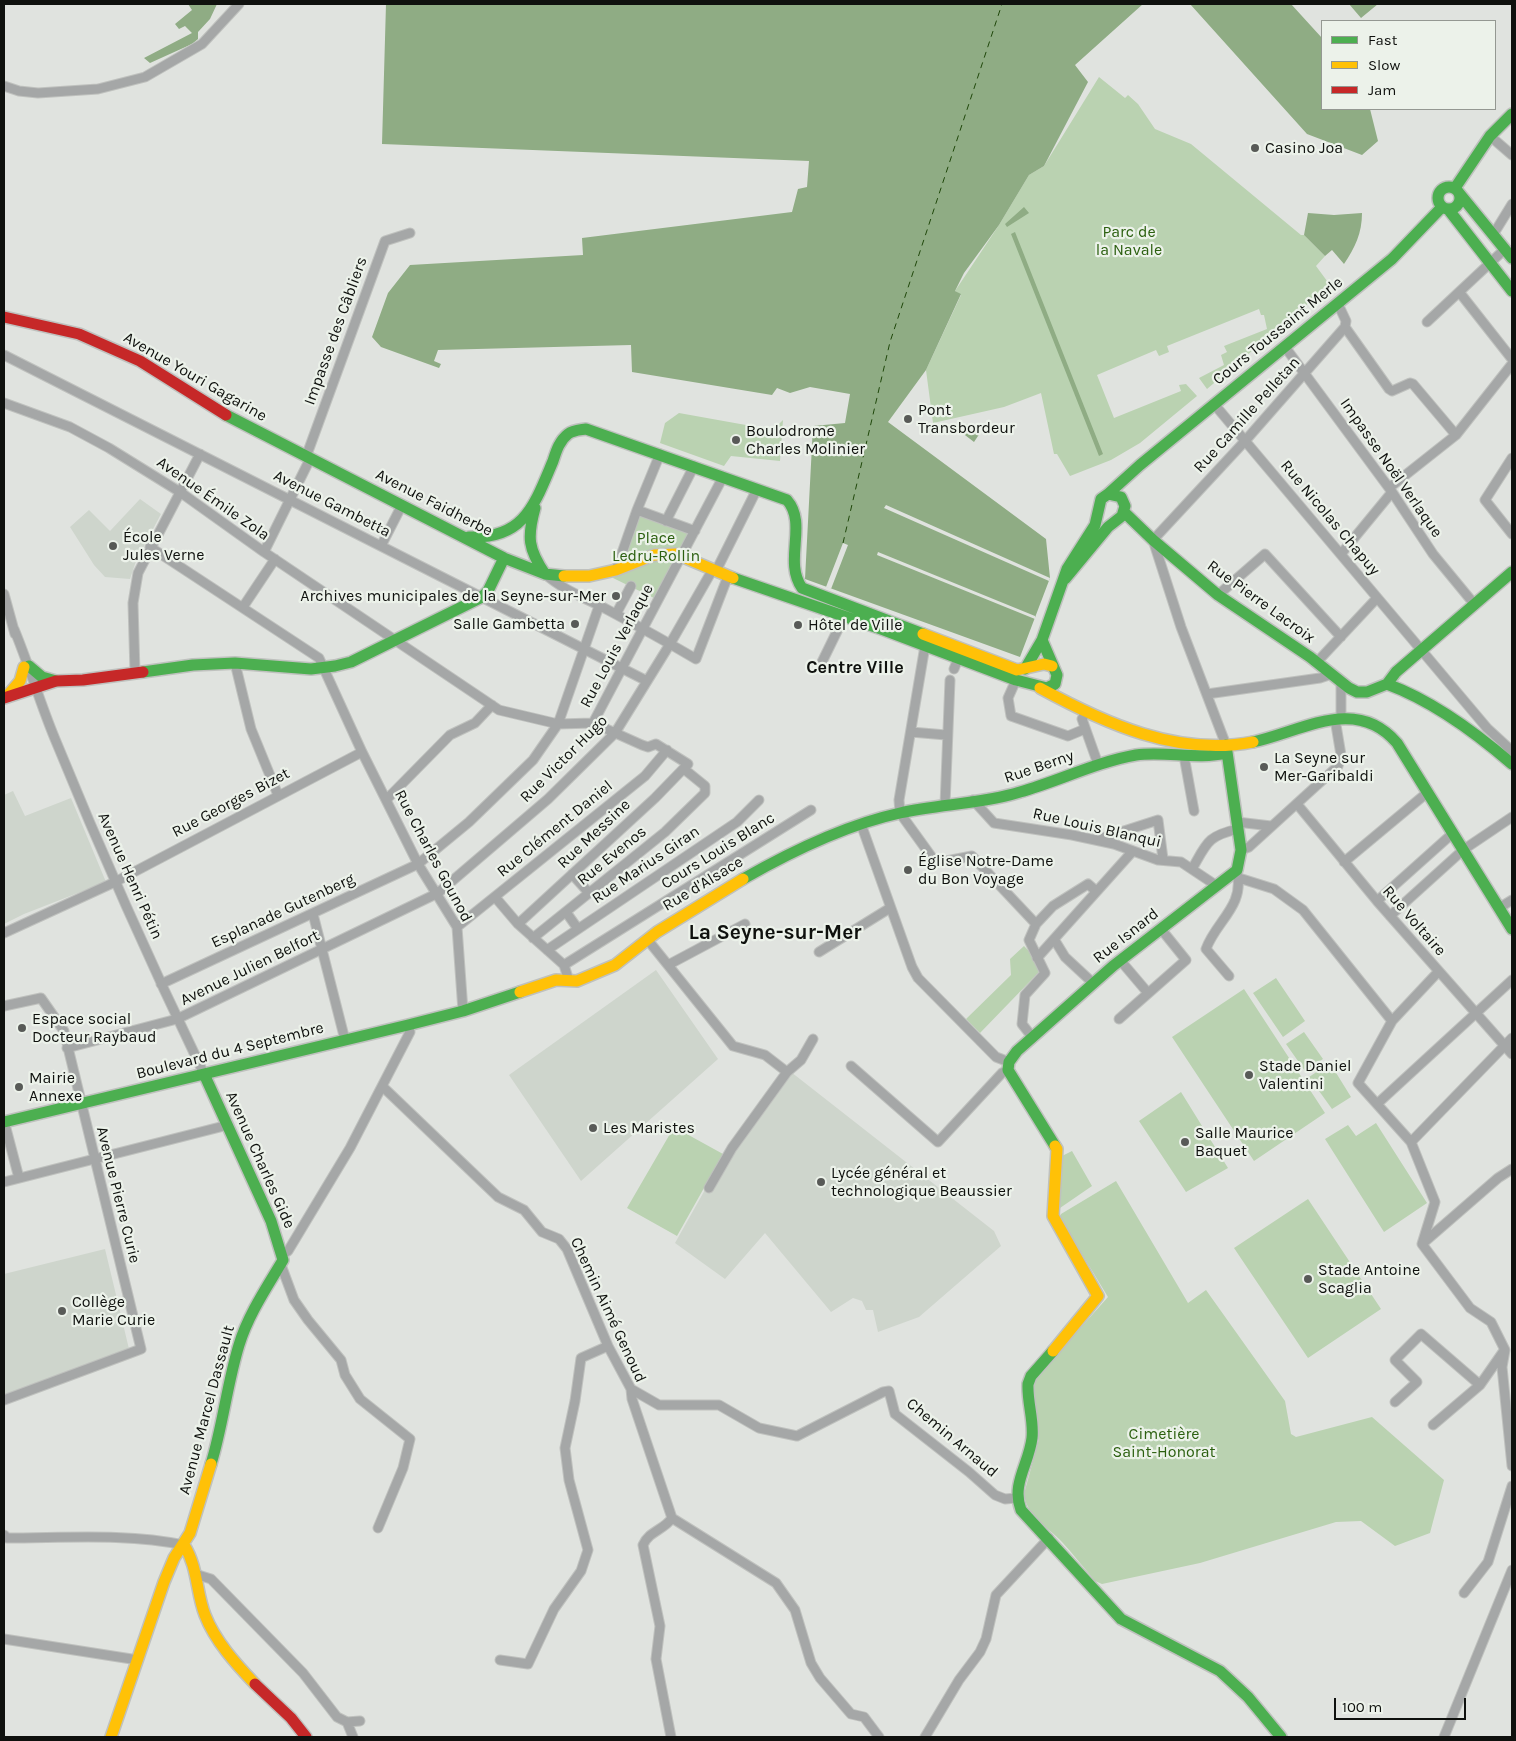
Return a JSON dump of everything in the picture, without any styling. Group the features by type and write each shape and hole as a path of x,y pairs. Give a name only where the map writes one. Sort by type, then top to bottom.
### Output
{"street":[{"path":"4,86 19,91 38,93 98,89 145,77 202,44 239,4"},
{"path":"1445,208 1458,204 1457,190 1490,136 1512,114"},
{"path":"1490,136 1512,155"},
{"path":"1427,322 1490,264 1509,254 1457,190 1448,186 1441,190 1438,199 1490,264 1512,291"},
{"path":"1492,235 1512,204"},
{"name":"Cours Toussaint Merle","path":"1108,494 1130,476 1140,464 1392,259 1445,208"},
{"name":"Impasse des Câbliers","path":"308,458 385,241 410,233"},
{"path":"1460,293 1512,359"},
{"path":"1338,304 1346,321 1345,328 1392,391 1410,383 1414,384 1456,436"},
{"name":"Avenue Youri Gagarine","path":"4,312 31,324"},
{"name":"Avenue Youri Gagarine","path":"4,317 97,341 140,361 232,418 308,458"},
{"name":"Avenue Youri Gagarine","path":"4,324 31,324"},
{"name":"Rue Camille Pelletan","path":"1153,540 1245,441 1345,328"},
{"name":"Impasse Noël Verlaque","path":"1285,347 1390,490 1433,554 1475,605"},
{"name":"Avenue Gambetta","path":"4,355 647,680"},
{"path":"1341,554 1390,490 1456,436 1512,364"},
{"name":"Avenue Émile Zola","path":"4,403 70,427 109,448 180,492 264,552 499,710 558,724 593,723"},
{"name":"Rue Nicolas Chapuy","path":"1214,404 1506,753"},
{"path":"464,536 488,538 512,530 521,523 539,493 560,443 572,432 586,429 694,466 791,504 794,508 796,524 794,568 796,582 802,588 1016,670 1044,664 1052,666"},
{"path":"135,673 133,602 138,573 200,454"},
{"path":"616,570 637,510 660,454"},
{"path":"264,552 290,500 308,458"},
{"name":"Avenue Faidherbe","path":"308,458 504,558 544,574 589,576 616,570 654,555 682,556"},
{"path":"1512,458 1485,500 1512,534"},
{"path":"666,521 694,466"},
{"name":"Cours Toussaint Merle","path":"1124,507 1130,476"},
{"name":"Rue Louis Verlaque","path":"593,723 723,477"},
{"name":"Rue Victor Hugo","path":"438,893 548,798 615,733 715,570 756,489"},
{"path":"539,493 528,536 528,544 533,558 544,574 576,596 643,628 696,659 728,576"},
{"path":"1064,579 1115,521 1124,507 1117,495 1108,494 1101,499 1095,525 1073,556 1064,579 1042,640 1037,666 1032,676 1034,682 1104,721 1165,740 1179,742 1193,748 1226,749 1338,719 1354,717 1373,721 1381,726 1397,743 1512,930"},
{"path":"381,546 402,505"},
{"name":"Rue Pierre Lacroix","path":"1124,507 1153,540 1218,594 1317,662 1341,682 1362,693 1387,684"},
{"path":"637,510 695,531"},
{"path":"1098,511 1106,520 1115,521"},
{"path":"35,688 194,665 235,663 325,668 351,662 482,597 488,590 504,558 488,538"},
{"path":"1153,540 1181,627 1226,749 1241,850 1232,910 1211,935 1206,949 1229,976"},
{"name":"Rue Charles Gounod","path":"150,547 319,658 362,752 418,864 458,927 463,1011"},
{"path":"1218,594 1265,554 1341,637"},
{"path":"682,556 728,576 925,646 956,664 1042,688 1051,687 1057,680 1057,672 1052,666 1042,640"},
{"path":"243,607 275,559"},
{"path":"1512,572 1396,672 1387,684 1401,689 1506,753 1512,764"},
{"path":"616,614 631,586"},
{"name":"Avenue Henri Pétin","path":"4,594 35,688 115,882 204,1074"},
{"path":"1317,662 1377,598"},
{"name":"Esplanade Gutenberg","path":"161,984 418,864 469,822 533,760 558,724 583,648 600,606"},
{"path":"822,662 844,617"},
{"path":"1025,668 1042,640"},
{"path":"925,646 899,800 900,813 936,862 972,856 1036,924"},
{"path":"235,663 251,729 278,795"},
{"path":"4,699 20,681 27,667 42,677 56,681"},
{"path":"1207,694 1320,678 1332,674"},
{"path":"4,699 56,681 83,680"},
{"path":"945,805 946,735 950,680"},
{"path":"1016,680 1008,698 1010,716 1068,736 1085,728"},
{"path":"1241,850 1249,847 1338,766 1341,755 1338,719 1341,682"},
{"path":"386,800 450,735 474,723 492,705"},
{"path":"1086,712 1082,719 1098,764"},
{"path":"593,723 648,747 656,744 667,750 686,766"},
{"path":"911,732 946,735"},
{"name":"Rue Berny","path":"945,805 973,800 990,800 1019,794 1098,764 1138,755 1209,757 1226,749"},
{"name":"Rue Clément Daniel","path":"458,927 645,776 667,750"},
{"name":"Rue Georges Bizet","path":"4,933 115,882 362,752"},
{"path":"1184,756 1194,811"},
{"name":"Rue Evenos","path":"533,938 672,826 705,793 705,786 686,766"},
{"name":"Rue Messine","path":"518,924 686,766"},
{"path":"1344,862 1428,792"},
{"name":"Rue Marius Giran","path":"547,950 737,822 759,800"},
{"name":"Rue Louis Blanqui","path":"973,800 994,823 1096,840 1132,852 1181,862 1217,886"},
{"name":"Rue Voltaire","path":"1296,804 1438,972 1512,1054"},
{"name":"Rue d'Alsace","path":"463,1011 556,980 577,981 614,965 647,939 728,887 781,858 861,824 900,813 945,805"},
{"name":"Cours Louis Blanc","path":"564,965 811,810"},
{"path":"1390,916 1463,850 1512,818"},
{"path":"1096,840 1158,820 1163,859"},
{"path":"861,824 890,908 918,978 996,1057 1008,1066 1057,1149 1053,1216 1096,1289 1098,1296 1031,1376 1028,1384 1032,1440 1018,1484 1016,1498 1021,1510 1049,1538 1100,1598 1121,1618 1143,1632 1200,1659 1220,1671 1248,1697 1281,1737"},
{"path":"1192,869 1209,840 1217,833 1238,825 1271,826"},
{"path":"1377,901 1453,833"},
{"path":"1037,958 1132,852"},
{"path":"572,874 589,893"},
{"path":"1238,874 1274,889 1303,910 1392,1021"},
{"name":"Rue Isnard","path":"1008,1066 1017,1051 1093,982 1217,886 1238,874"},
{"path":"1033,1038 1022,1024 1024,995 1045,973 1029,940 1036,924 1053,906 1088,884 1096,891"},
{"name":"Avenue Julien Belfort","path":"67,1048 178,1019 438,893"},
{"path":"495,897 518,924 564,965 569,981"},
{"path":"1499,908 1512,900"},
{"path":"819,952 890,908"},
{"path":"566,912 578,929"},
{"path":"313,914 345,1040"},
{"path":"668,965 745,924"},
{"path":"1119,1019 1186,960 1161,929"},
{"path":"1054,938 1065,957 1093,982"},
{"path":"647,939 733,1046 765,1055 787,1072"},
{"path":"1120,960 1148,994"},
{"path":"1422,1244 1435,1202 1411,1142 1358,1083 1392,1021 1438,972"},
{"path":"1377,1104 1512,980"},
{"name":"Avenue Pierre Curie","path":"4,1006 41,998 64,1031 93,1160 140,1349 4,1400"},
{"name":"Boulevard du 4 Septembre","path":"4,1121 463,1011"},
{"name":"Avenue Marcel Dassault","path":"111,1737 164,1582 174,1558 190,1533 220,1435 239,1345 251,1316 282,1260 350,1148 410,1032 408,1025"},
{"path":"1411,1142 1512,1038"},
{"path":"709,1188 732,1148 787,1072 801,1060 813,1039"},
{"path":"851,1066 938,1142 1008,1066"},
{"name":"Avenue Charles Gide","path":"204,1074 228,1125 282,1260"},
{"name":"Chemin Aimé Genoud","path":"382,1086 498,1197 524,1210 542,1232 559,1239 567,1249 608,1346 631,1389 632,1399 672,1518"},
{"path":"4,1121 19,1178"},
{"path":"4,1182 228,1125"},
{"path":"1422,1244 1498,1178 1512,1169"},
{"path":"1422,1244 1470,1308 1491,1322 1505,1350 1502,1367 1512,1466"},
{"path":"282,1260 294,1300 308,1320 342,1360 345,1374 360,1399 410,1439 403,1468 378,1528"},
{"path":"1395,1402 1417,1382 1395,1360 1421,1334 1480,1385"},
{"path":"500,1660 528,1664 554,1609 581,1570 588,1550 569,1480 565,1448 575,1401 580,1358 608,1346"},
{"path":"1432,1425 1480,1385 1505,1350"},
{"name":"Chemin Arnaud","path":"631,1389 659,1404 719,1405 758,1428 797,1436 888,1391 895,1414 995,1494 1005,1498 1016,1498"},
{"path":"1464,1593 1488,1562 1512,1486"},
{"path":"671,1737 656,1660 660,1626 643,1545 647,1536 668,1524 672,1518 776,1583 795,1610 811,1663 820,1678 851,1714 864,1717 879,1737"},
{"path":"4,1535 7,1538 120,1538 184,1545 190,1554 201,1607 209,1624 248,1677 284,1710 306,1737"},
{"path":"925,1737 959,1680 980,1652 986,1639 996,1595 1049,1538"},
{"path":"1444,1737 1512,1570"},
{"path":"195,1574 211,1579 303,1673 337,1717 347,1722 360,1721"},
{"path":"4,1639 138,1660"},
{"path":"347,1722 353,1737"}],"shaded area":[{"path":"188,4 217,4 210,19 198,32 198,39 192,44 150,63 144,58 192,33 185,26 179,29 175,24 192,10"},
{"path":"386,4 1143,4 1075,65 1088,82 1044,166 1029,175 999,225 964,273 955,291 961,294 926,370 888,422 1046,539 1050,578 1020,657 805,579 813,426 845,423 850,394 810,387 790,393 777,388 772,395 632,372 631,345 438,350 434,361 441,364 439,368 381,347 372,337 388,293 410,265 583,255 582,238 792,212 798,189 807,187 809,161 382,144"},
{"path":"1190,4 1291,4 1321,37 1321,110 1370,110 1378,141 1362,155 1307,134"},
{"path":"1349,4 1378,4 1361,18"},
{"path":"1024,207 1029,213 1007,227 1005,224"},
{"path":"1308,213 1334,215 1362,213 1361,227 1357,240 1344,264 1332,250 1325,256 1304,235"},
{"path":"1015,232 1103,454 1099,456 1011,234"},
{"path":"967,424 980,433 974,442 961,432"},
{"name":"École Jules Verne","path":"140,499 161,514 136,561 130,579 105,577 94,565 70,527 89,510 110,531"},
{"path":"13,791 25,816 71,798 106,882 24,914 4,924 4,795"},
{"name":"Les Maristes","path":"656,970 718,1059 581,1181 509,1075"},
{"name":"Lycée général et technologique Beaussier","path":"791,1072 994,1231 1001,1246 919,1317 878,1332 873,1310 866,1310 862,1301 853,1298 831,1312 765,1233 725,1279 675,1243 737,1133"},
{"name":"Collège Marie Curie","path":"105,1249 129,1349 4,1395 4,1274"}],"green space":[{"name":"Parc de la Navale","path":"1099,77 1125,98 1128,95 1138,104 1155,129 1191,144 1301,235 1304,235 1325,256 1316,266 1330,285 1207,389 1199,378 1224,365 1221,355 1227,352 1224,346 1267,329 1264,315 1261,315 1259,309 1167,346 1169,352 1159,356 1156,350 1097,375 1114,418 1181,391 1179,385 1186,384 1197,396 1140,443 1111,460 1070,476 1057,454 1054,454 1041,393 1004,407 933,423 926,370 961,295 955,291 999,225 1029,175 1044,166"},
{"path":"679,413 757,427 775,428 783,420 780,461 731,456 724,466 660,443 665,423"},
{"name":"Place Ledru-Rollin","path":"641,512 695,531 658,600 613,578"},
{"path":"1024,946 1031,953 1039,972 980,1033 966,1019 1011,975 1010,959"},
{"path":"1276,978 1305,1021 1283,1037 1253,993"},
{"name":"Stade Daniel Valentini","path":"1244,989 1325,1113 1254,1161 1172,1037"},
{"path":"1304,1032 1323,1059 1305,1071 1286,1044"},
{"path":"1330,1063 1351,1097 1332,1109 1309,1077"},
{"name":"Salle Maurice Baquet","path":"1181,1092 1228,1168 1186,1192 1139,1121"},
{"path":"1376,1123 1427,1203 1384,1232 1325,1139 1348,1125 1356,1136"},
{"path":"674,1127 723,1154 677,1236 627,1208"},
{"path":"1072,1151 1092,1186 1060,1208 1062,1156"},
{"name":"Cimetière Saint-Honorat","path":"1116,1181 1188,1303 1206,1290 1285,1401 1291,1434 1296,1437 1372,1417 1444,1480 1430,1533 1395,1546 1361,1521 1336,1522 1200,1563 1102,1584 1095,1581 1062,1542 1038,1521 1029,1509 1024,1494 1039,1439 1031,1390 1034,1380 1108,1297 1060,1218 1061,1214"},
{"name":"Stade Antoine Scaglia","path":"1308,1199 1381,1309 1308,1358 1234,1248"}],"pier":[{"path":"886,505 1050,578 1049,581 884,508"},
{"path":"843,543 848,545 831,589 826,587"},
{"path":"878,552 1035,616 1035,619 877,555"}],"ferry route":[{"path":"843,543 890,342 1002,4"}],"traffic: fast":[{"path":"1455,188 1490,136 1512,114"},
{"path":"1445,187 1453,187 1460,194 1460,198 1460,202 1453,209 1445,209 1438,202 1438,194 1445,187"},
{"path":"1459,193 1512,258"},
{"path":"1108,494 1140,465 1392,259 1442,207"},
{"path":"1448,209 1512,291"},
{"path":"226,415 504,558 545,574 564,576"},
{"path":"469,537 488,536 515,526 533,505 562,440 572,432 586,429 787,500 796,520 794,555 797,577 802,588 923,634"},
{"path":"1025,669 1042,640 1067,569 1095,525 1101,499 1108,494 1121,497 1125,506 1122,516 1108,527 1065,579"},
{"path":"535,508 530,535 532,550 545,574"},
{"path":"1124,512 1153,540 1218,595 1310,657 1349,688 1357,692 1367,692 1387,684"},
{"path":"143,672 193,665 235,663 311,669 351,662 482,597 488,591 504,558"},
{"path":"1387,684 1396,672 1512,572"},
{"path":"733,578 884,630 1016,680 1047,688 1055,684 1057,675 1042,640"},
{"path":"29,666 42,677 56,681"},
{"path":"1387,684 1421,699 1453,718 1512,764"},
{"path":"1253,742 1328,720 1347,719 1364,721 1381,729 1397,743 1512,929"},
{"path":"1055,1146 1008,1070 1009,1062 1017,1051 1113,966 1237,870 1241,850 1226,745"},
{"path":"743,879 819,840 879,818 915,810 1006,796 1035,788 1106,762 1136,755 1204,756 1227,753"},
{"path":"4,1122 408,1025 463,1011 520,992"},
{"path":"204,1074 271,1221 283,1260 258,1301 243,1334 231,1375 211,1464"},
{"path":"1053,1351 1031,1376 1028,1384 1032,1438 1019,1483 1018,1501 1021,1510 1121,1619 1220,1671 1248,1697 1281,1737"}],"traffic: slow":[{"path":"564,576 589,576 616,570 654,555 676,554 733,578"},
{"path":"923,634 1017,670 1044,664 1052,666"},
{"path":"8,695 20,681 24,667"},
{"path":"1040,688 1090,713 1142,734 1197,745 1253,742"},
{"path":"520,992 556,980 577,981 615,965 657,932 743,879"},
{"path":"1053,1351 1098,1296 1053,1216 1057,1149 1055,1146"},
{"path":"111,1737 164,1582 174,1558 190,1533 211,1464"},
{"path":"184,1545 192,1562 202,1606 209,1625 227,1652 255,1684"}],"traffic: jam":[{"path":"4,317 79,334 140,361 226,415"},
{"path":"4,698 56,681 83,680 143,672"},
{"path":"255,1684 291,1718 306,1737"}],"place":[{"name":"Casino Joa","path":"1255,148"},
{"name":"Pont Transbordeur","path":"908,419"},
{"name":"Boulodrome Charles Molinier","path":"736,440"},
{"name":"École Jules Verne","path":"113,546"},
{"name":"Archives municipales de la Seyne-sur-Mer","path":"616,596"},
{"name":"Salle Gambetta","path":"575,624"},
{"name":"Hôtel de Ville","path":"798,625"},
{"name":"La Seyne sur Mer-Garibaldi","path":"1264,767"},
{"name":"Église Notre-Dame du Bon Voyage","path":"908,870"},
{"name":"Espace social Docteur Raybaud","path":"22,1028"},
{"name":"Stade Daniel Valentini","path":"1249,1075"},
{"name":"Mairie Annexe","path":"19,1087"},
{"name":"Les Maristes","path":"593,1128"},
{"name":"Salle Maurice Baquet","path":"1185,1142"},
{"name":"Lycée général et technologique Beaussier","path":"821,1182"},
{"name":"Stade Antoine Scaglia","path":"1308,1279"},
{"name":"Collège Marie Curie","path":"62,1311"}],"district":[{"name":"Centre Ville","path":"855,668"},
{"name":"La Seyne-sur-Mer","path":"775,933"}]}
